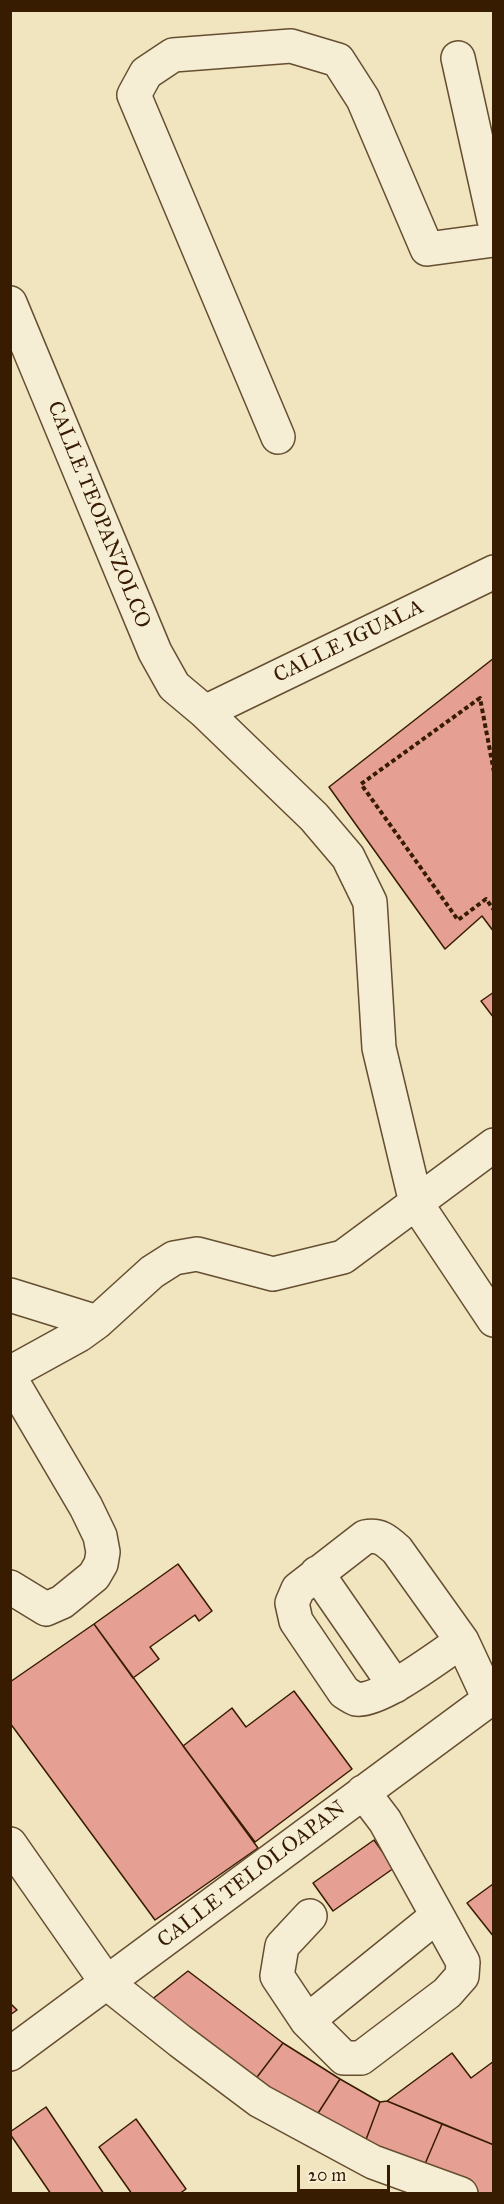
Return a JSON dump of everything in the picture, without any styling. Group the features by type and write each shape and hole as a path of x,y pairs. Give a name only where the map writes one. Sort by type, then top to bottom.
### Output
{"street":[{"path":"278,436 134,95 146,73 172,55 291,45 338,60 363,99 427,249 494,240"},
{"path":"458,58 494,220"},
{"name":"CALLE TEOPANZOLCO","path":"10,303 155,652 174,686 206,712 314,817 348,857 370,902 379,1048 416,1203"},
{"name":"CALLE IGUALA","path":"206,712 494,572"},
{"path":"10,1372 80,1335 152,1272 174,1258 196,1254 273,1274 344,1257 494,1145"},
{"path":"416,1203 494,1320"},
{"path":"10,1295 97,1322"},
{"path":"10,1378 86,1508 100,1536 103,1552 102,1564 94,1576 62,1602 46,1609 10,1587"},
{"path":"462,1641 394,1686 374,1696 357,1699 344,1692 296,1621 292,1603 298,1588 364,1538 375,1535 386,1540 397,1550 462,1641 492,1688"},
{"path":"317,1574 394,1686"},
{"name":"CALLE TELOLOAPAN","path":"10,2054 363,1792 492,1688"},
{"path":"310,1916 282,1946 277,1976 307,2021 344,2058 361,2058 447,1993 462,1976 463,1962 385,1821 363,1792"},
{"path":"10,1844 107,1983 260,2101 373,2162 461,2193"},
{"path":"307,2021 437,1916"}],"path":[{"path":"494,772 480,698 361,784 458,920 486,900 494,910"}],"building":[{"path":"494,658 494,932 482,916 445,949 329,787"},
{"path":"494,992 494,1018 481,1001"},
{"path":"178,1564 212,1611 199,1621 195,1615 150,1647 159,1659 133,1678 94,1624"},
{"path":"94,1624 258,1848 155,1920 10,1723 10,1682"},
{"path":"294,1691 352,1769 255,1842 183,1746 232,1708 246,1727"},
{"path":"374,1840 394,1868 333,1911 313,1883"},
{"path":"494,1885 494,1937 467,1903"},
{"path":"188,1971 283,2043 251,2085 146,2004"},
{"path":"10,2003 17,2010 10,2015"},
{"path":"283,2043 340,2079 313,2121 251,2085"},
{"path":"452,2053 471,2078 494,2061 494,2145 387,2101"},
{"path":"340,2079 380,2102 364,2145 313,2121"},
{"path":"387,2101 442,2124 422,2171 364,2145 380,2102"},
{"path":"46,2107 104,2194 51,2194 10,2134"},
{"path":"136,2119 186,2189 179,2194 132,2194 99,2147"},
{"path":"442,2124 494,2145 494,2194 482,2194 422,2171"}]}
